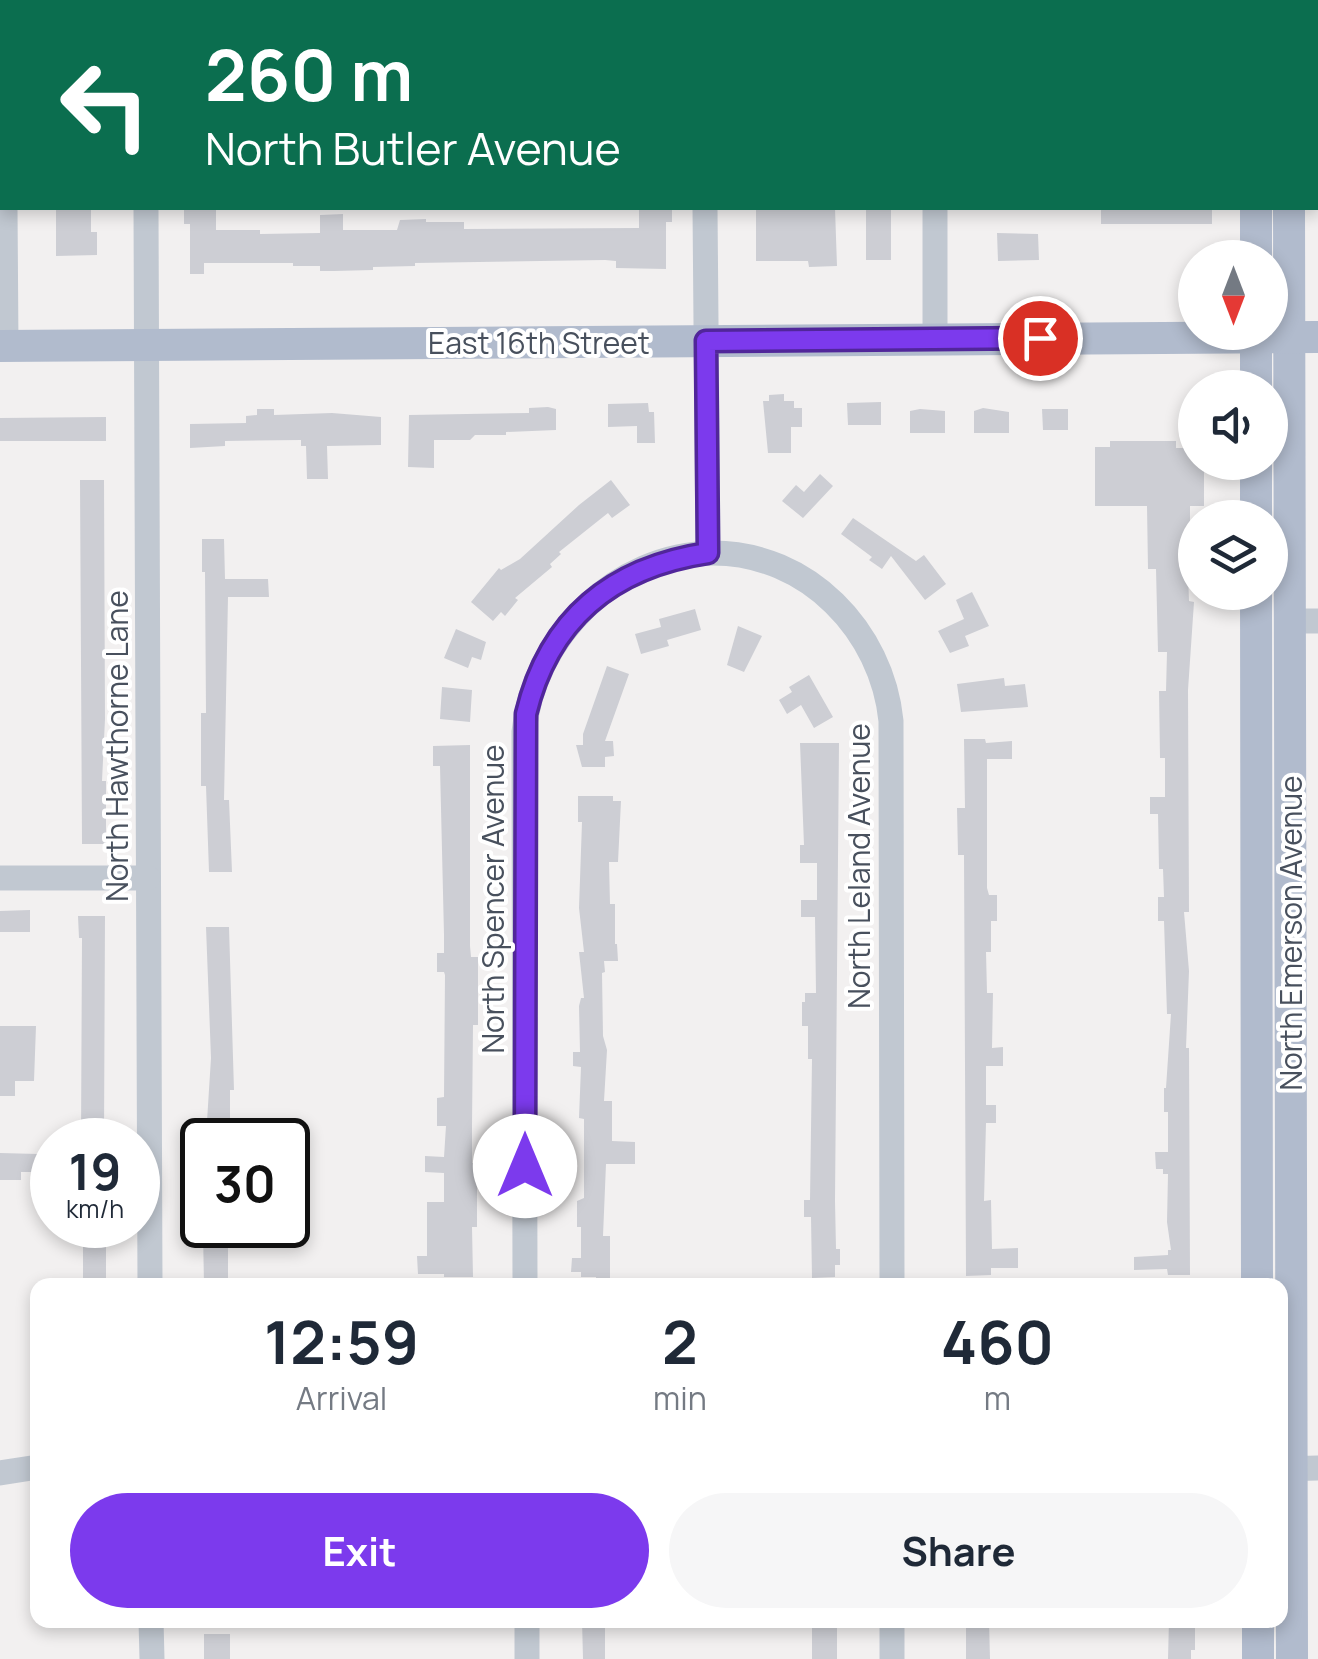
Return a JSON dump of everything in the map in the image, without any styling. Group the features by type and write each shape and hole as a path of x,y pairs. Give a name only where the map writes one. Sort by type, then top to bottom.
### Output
{"main road":[{"path":"1256,210 1256,240"},
{"name":"North Emerson Avenue","path":"1289,210 1304,337 1297,1469 1292,1659"},
{"name":"East 16th Street","path":"3,346 1178,336"},
{"name":"North Emerson Avenue","path":"1256,610 1258,1278"},
{"path":"1258,1628 1258,1659"}],"street":[{"path":"3,346 5,210"},
{"name":"North Hawthorne Lane","path":"146,210 150,1278"},
{"path":"705,210 708,553"},
{"path":"935,210 935,339"},
{"name":"North Spencer Avenue","path":"525,1278 524,732 530,697 551,648 596,596 648,566 708,553"},
{"name":"North Leland Avenue","path":"708,553 749,558 791,573 820,590 857,626 884,680 891,722 892,1278"},
{"path":"0,878 148,878"},
{"path":"0,1473 30,1468"},
{"path":"152,1628 152,1659"},
{"path":"527,1628 527,1659"},
{"path":"892,1628 892,1659"}],"building":[{"path":"56,210 91,210 91,232 97,232 97,255 56,256"},
{"path":"184,210 216,210 216,230 260,230 260,234 320,233 320,215 343,214 343,230 397,230 400,220 426,219 464,222 464,229 639,228 639,210 672,210 672,222 666,222 666,269 616,268 616,261 605,260 415,263 334,271 293,263 204,263 204,274 190,274 190,224 184,224"},
{"path":"756,210 835,210 837,266 809,267 808,261 756,261"},
{"path":"866,210 891,210 891,260 866,260"},
{"path":"1101,210 1212,210 1212,224 1101,224"},
{"path":"997,233 1038,234 1039,260 998,261"},
{"path":"784,394 784,401 794,401 794,408 802,408 802,427 791,427 791,453 768,453 763,401 769,401 769,395"},
{"path":"881,402 881,425 848,425 847,403"},
{"path":"648,403 649,412 654,412 655,443 637,443 637,426 608,427 608,404"},
{"path":"529,408 556,409 556,430 434,440 434,468 408,467 409,415 529,413"},
{"path":"983,408 1009,412 1009,433 974,433 974,411"},
{"path":"257,409 274,409 274,415 332,413 381,417 381,445 327,446 328,479 307,479 306,446 301,446 301,440 225,441 225,446 190,448 190,424 246,423 246,416 257,415"},
{"path":"1042,409 1068,409 1068,430 1043,430"},
{"path":"910,411 945,411 945,433 910,433"},
{"path":"106,417 106,441 0,441 0,418"},
{"path":"1110,441 1176,441 1178,480 1204,480 1204,500 1178,500 1178,610 1193,610 1188,690 1189,912 1184,912 1189,971 1186,1048 1190,1275 1168,1275 1167,1269 1134,1270 1134,1257 1168,1255 1171,1250 1168,1174 1156,1169 1155,1152 1168,1152 1164,1088 1171,1014 1167,1014 1164,921 1158,921 1158,897 1164,897 1158,814 1150,814 1150,797 1165,797 1159,691 1166,691 1167,652 1158,652 1156,569 1148,569 1147,506 1095,506 1095,447 1110,447"},
{"path":"820,474 833,486 803,518 782,501 796,485 804,492"},
{"path":"80,480 104,480 102,781 106,781 106,844 82,844"},
{"path":"611,480 630,505 612,518 608,513 559,552 550,564 552,567 515,598 518,600 505,616 501,612 493,621 471,602 499,568 520,559"},
{"path":"853,518 916,561 924,555 946,584 925,600 891,556 882,569 841,534"},
{"path":"202,539 224,539 225,579 268,579 269,597 228,597 224,800 229,800 232,872 209,872 206,786 201,786 201,713 206,713"},
{"path":"972,592 989,626 965,636 969,646 950,653 938,631 964,619 956,600"},
{"path":"695,609 701,630 667,640 669,646 641,654 635,634 661,627 659,619"},
{"path":"738,626 762,636 744,672 727,665"},
{"path":"456,629 486,642 481,660 472,657 468,668 444,658"},
{"path":"607,666 629,674 605,741 613,741 614,756 605,757 605,767 582,767 576,745 583,745 583,734"},
{"path":"809,675 833,717 814,728 801,705 787,714 779,700 792,692 789,687"},
{"path":"1004,678 1005,686 1025,684 1028,707 961,712 957,684"},
{"path":"442,687 472,690 470,722 440,719"},
{"path":"964,739 985,739 986,743 1012,741 1012,759 987,759 987,888 989,895 997,895 997,921 991,921 991,952 986,952 987,993 993,993 992,1048 1003,1047 1003,1066 986,1066 986,1105 996,1105 996,1123 986,1123 984,1201 991,1200 992,1249 1018,1248 1018,1268 991,1268 991,1275 966,1276 964,855 958,855 957,808 965,808"},
{"path":"800,743 839,743 835,1201 840,1265 835,1265 835,1277 812,1278 811,1217 804,1217 804,1200 810,1200 812,1059 808,1059 808,1026 802,1026 802,1002 805,993 816,993 815,917 801,917 801,900 817,900 817,863 800,863 800,845 804,845"},
{"path":"470,745 470,946 471,957 478,957 472,1126 472,1163 477,1163 477,1227 472,1227 473,1277 444,1277 418,1274 417,1256 427,1256 427,1202 444,1202 444,1173 425,1172 425,1156 444,1157 446,1126 437,1126 437,1098 444,1097 445,975 437,972 437,953 444,953 444,935 440,766 433,766 433,746"},
{"path":"578,796 613,796 613,801 621,801 618,862 609,862 618,961 604,961 602,973 603,1036 607,1050 604,1101 612,1101 612,1141 635,1142 635,1164 606,1164 603,1236 610,1236 610,1278 581,1277 581,1272 571,1272 572,1258 581,1258 577,1201 584,1198 584,1119 579,1118 581,1067 573,1066 573,1052 580,1052 579,1006 584,998 579,952 584,952 579,908 582,822 578,822"},
{"path":"30,910 30,932 0,932 0,911"},
{"path":"78,916 105,916 104,1118 81,1118"},
{"path":"206,927 229,927 234,1090 230,1090 230,1118 207,1118 211,1058"},
{"path":"0,1026 36,1026 34,1081 15,1081 15,1096 0,1096"},
{"path":"0,1153 30,1154 30,1172 21,1172 21,1180 0,1180"},
{"path":"83,1248 106,1248 106,1278 83,1278"},
{"path":"203,1248 228,1248 228,1278 204,1278"},
{"path":"582,1628 605,1628 605,1659 583,1659"},
{"path":"812,1628 837,1628 837,1659 812,1659"},
{"path":"966,1628 989,1628 990,1659 966,1659"},
{"path":"1169,1628 1195,1628 1191,1659 1168,1659"},
{"path":"204,1634 230,1634 230,1659 204,1659"}],"route":[{"path":"525,1166 526,714 551,648 596,596 648,566 708,553 706,341 1040,338"}]}
